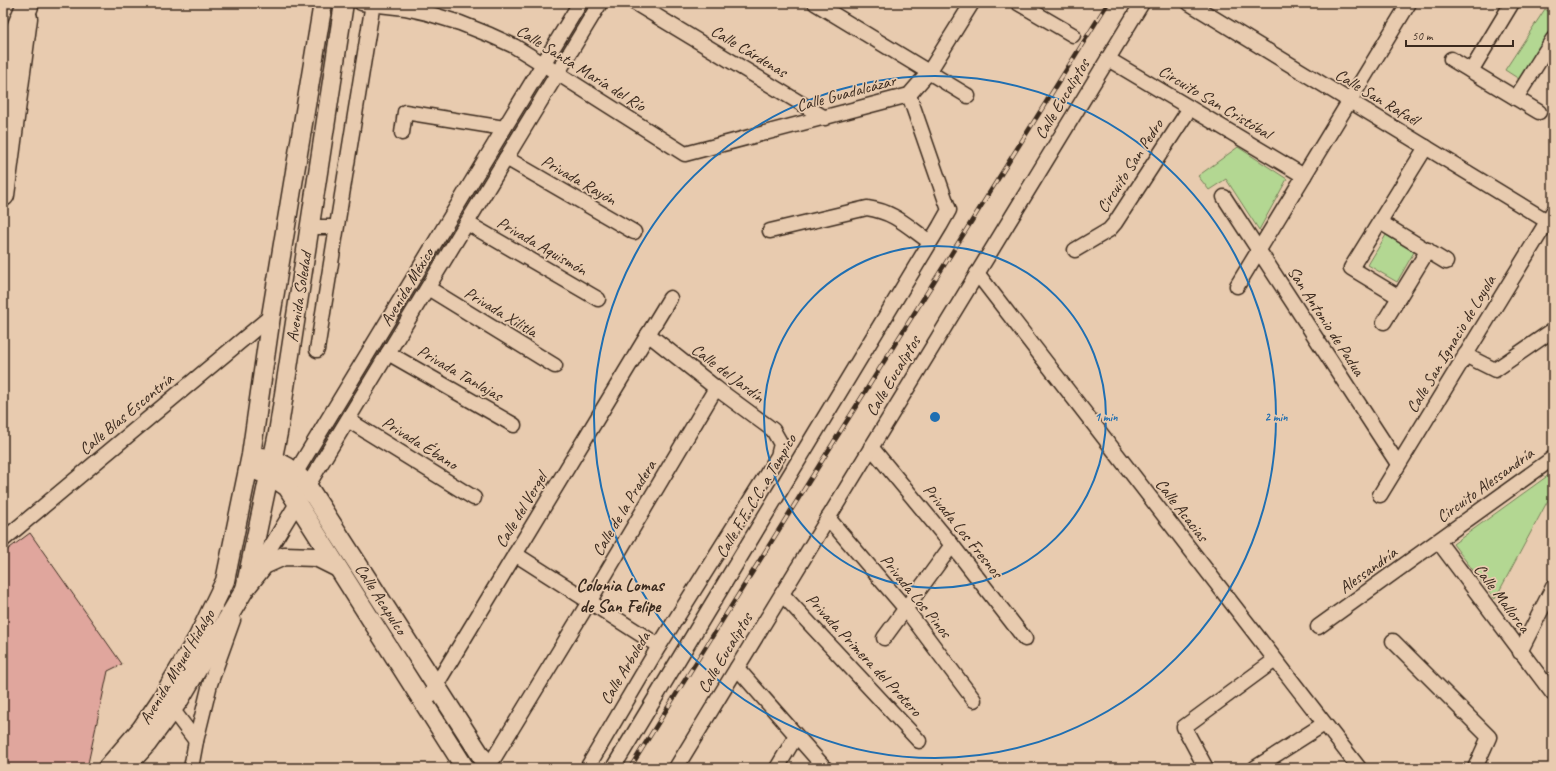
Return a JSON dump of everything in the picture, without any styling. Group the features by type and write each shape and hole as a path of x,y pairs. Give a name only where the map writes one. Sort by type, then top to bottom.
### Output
{"main road":[{"path":"3,64 27,5"},
{"path":"3,195 27,5"}],"street":[{"name":"Avenida Soledad","path":"224,581 250,462 271,316 323,3"},
{"name":"Avenida Soledad","path":"244,589 278,433 344,3"},
{"name":"Avenida México","path":"296,482 504,128 580,3"},
{"name":"Avenida México","path":"296,482 348,420 600,3"},
{"name":"Calle Cárdenas","path":"635,3 825,118"},
{"path":"815,3 968,96"},
{"name":"Calle Guadalcázar","path":"685,154 909,95 929,72 972,3"},
{"path":"1018,3 1073,35"},
{"name":"Calle Eucaliptos","path":"676,768 1142,3"},
{"name":"Calle San Rafaél","path":"1189,3 1426,147 1550,216"},
{"path":"1238,286 1409,3"},
{"path":"1471,71 1512,3"},
{"path":"317,350 369,4"},
{"name":"Calle Santa María del Río","path":"369,4 405,8 427,13 460,23 502,40 558,73 685,154"},
{"path":"1516,98 1553,39"},
{"name":"Circuito San Cristóbal","path":"1108,59 1304,176"},
{"path":"1451,59 1539,112"},
{"name":"Calle F.F. C.C. a Tampico","path":"613,768 949,210 909,95"},
{"name":"Circuito San Pedro","path":"1075,250 1109,230 1115,223 1190,108"},
{"path":"402,133 405,112 504,128"},
{"path":"1399,296 1352,268 1426,147"},
{"name":"Privada Rayón","path":"506,158 634,232"},
{"name":"San Antonio de Padua","path":"1224,197 1398,464"},
{"path":"770,231 867,208 881,210 892,215 930,242"},
{"name":"Calle San Ignacio de Loyola","path":"1380,495 1550,216"},
{"path":"1380,222 1446,262"},
{"name":"Privada Aquismón","path":"467,223 598,299"},
{"path":"310,227 336,227"},
{"path":"1384,322 1428,250"},
{"name":"Calle Acacias","path":"977,273 1274,660 1359,768"},
{"name":"Privada Xilitla","path":"428,288 555,366"},
{"name":"Calle del Vergel","path":"424,705 670,298"},
{"name":"Calle Blas Escontría","path":"3,540 271,316"},
{"path":"1466,355 1495,370 1553,330"},
{"name":"Calle del Jardín","path":"648,334 716,388 773,430 781,444"},
{"name":"Privada Tanlajas","path":"388,353 514,425"},
{"name":"Calle de la Pradera","path":"487,767 589,602 716,388"},
{"name":"Privada Ébano","path":"348,420 474,498"},
{"name":"Calle Arboleda","path":"587,768 659,646 778,456 781,444"},
{"name":"Privada Los Fresnos","path":"871,447 952,545 1025,639"},
{"name":"Circuito Alessandría","path":"1438,541 1553,458"},
{"name":"Calle Acapulco","path":"250,462 271,468 286,464 296,482 436,684 487,767"},
{"name":"Calle Acapulco","path":"296,482 297,502 336,567 464,768"},
{"path":"191,768 210,684 244,589 297,502"},
{"name":"Privada Los Pinos","path":"828,518 905,608 974,700"},
{"name":"Alessandría","path":"1318,627 1438,541"},
{"name":"Calle Mallorca","path":"1438,541 1553,694"},
{"path":"884,638 952,545"},
{"path":"515,554 659,646"},
{"path":"244,589 264,565 284,556 316,557 336,567"},
{"name":"Avenida Miguel Hidalgo","path":"107,768 141,729 160,701 198,637 224,581"},
{"path":"1520,652 1553,587"},
{"name":"Avenida Miguel Hidalgo","path":"125,768 147,744 180,699 244,589"},
{"name":"Privada Primera del Protero","path":"782,594 919,742"},
{"path":"1393,641 1489,737 1475,768"},
{"path":"1206,768 1184,727 1274,660"},
{"path":"736,668 825,768"},
{"path":"172,709 196,741"},
{"path":"1255,768 1324,724"},
{"path":"777,768 796,736"}],"green space":[{"path":"1545,9 1553,14 1553,26 1519,79 1505,70"},
{"path":"1238,147 1287,179 1259,230 1226,179 1209,190 1198,176"},
{"path":"1386,235 1414,252 1397,282 1368,265"},
{"path":"1553,472 1553,491 1495,599 1453,544"}],"building":[{"path":"30,533 122,664 108,671 87,768 3,768 3,553"}],"railway":[{"path":"630,768 1108,3"}],"district":[{"name":"Colonia Lomas de San Felipe","path":"620,595"}]}
